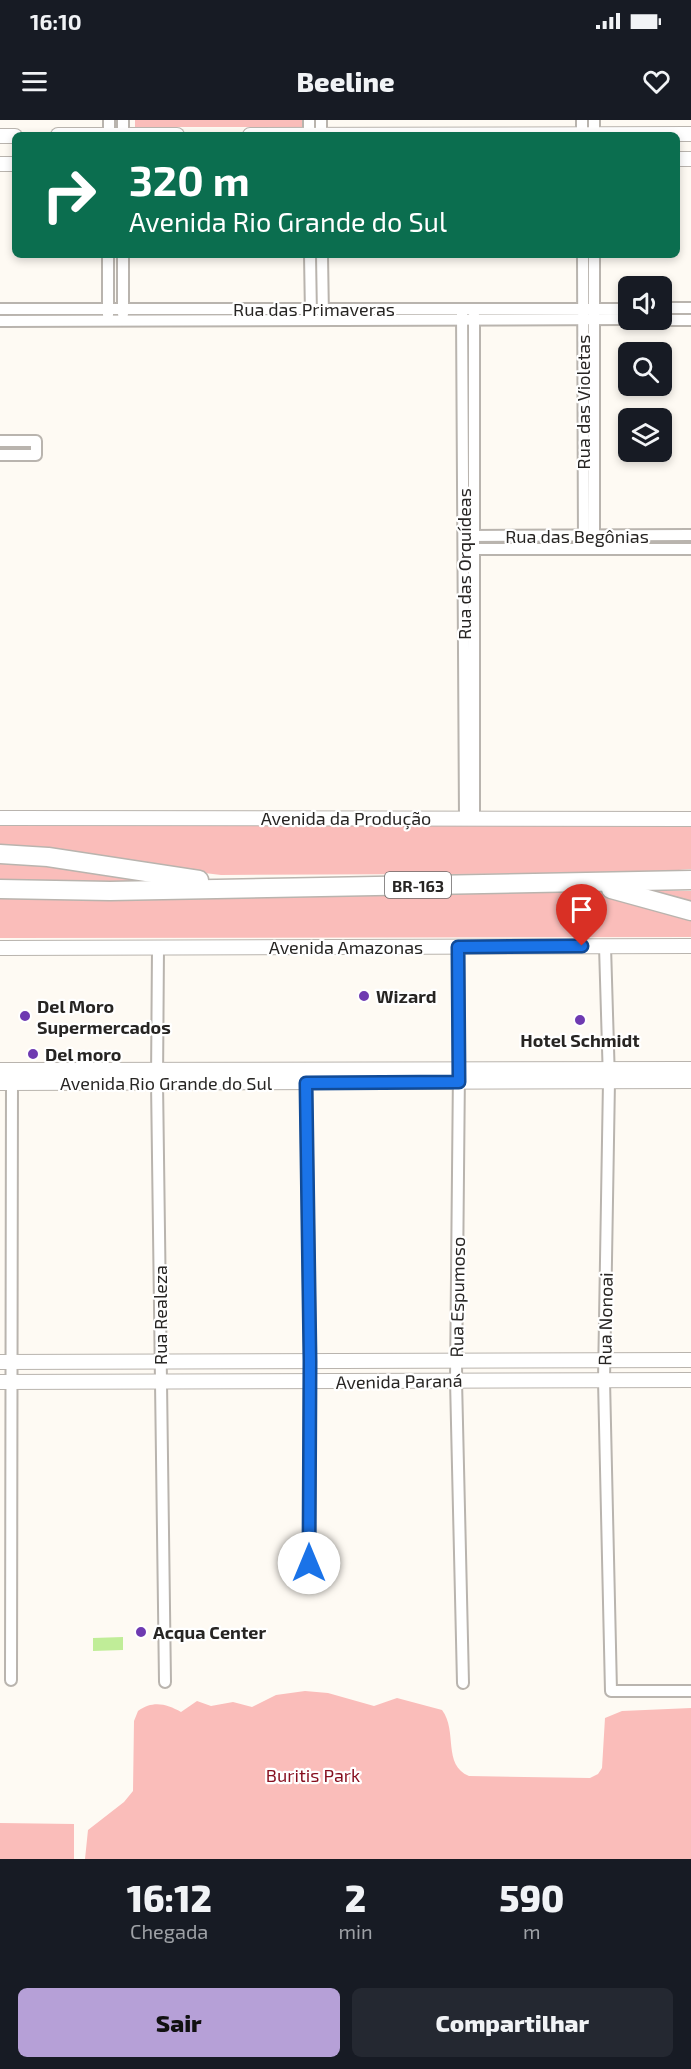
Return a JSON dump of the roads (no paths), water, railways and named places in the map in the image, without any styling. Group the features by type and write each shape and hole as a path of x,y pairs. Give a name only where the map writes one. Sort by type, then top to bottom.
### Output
{"highway":[{"name":"BR-163","path":"0,854 48,856 245,888"},
{"name":"BR-163","path":"0,889 110,891 691,880"},
{"path":"592,883 691,911"}],"street":[{"path":"115,132 123,120"},
{"path":"481,132 588,130 640,132"},
{"path":"108,258 108,321"},
{"path":"123,258 123,321"},
{"path":"310,258 311,315"},
{"path":"322,258 323,315"},
{"name":"Rua das Violetas","path":"583,258 588,314 589,549"},
{"name":"Rua das Violetas","path":"588,314 594,258"},
{"name":"Rua das Primaveras","path":"0,309 123,307 311,315"},
{"path":"672,308 691,308"},
{"name":"Rua das Primaveras","path":"0,321 123,321 311,315 588,314 618,310"},
{"name":"Rua das Primaveras","path":"588,314 618,318"},
{"name":"Rua das Orquídeas","path":"462,315 469,536"},
{"name":"Rua das Orquídeas","path":"469,819 469,536 474,315"},
{"path":"672,320 691,320"},
{"path":"0,441 36,441 36,455 0,455"},
{"name":"Rua das Begônias","path":"469,536 691,535"},
{"name":"Rua das Begônias","path":"469,549 691,549"},
{"name":"Avenida da Produção","path":"0,818 691,819"},
{"name":"Rua Nonoai","path":"605,946 609,1075 604,1380 611,1691 691,1690"},
{"name":"Avenida Amazonas","path":"0,948 691,946"},
{"name":"Rua Espumoso","path":"458,947 456,1380 463,1683"},
{"name":"Rua Realeza","path":"158,948 157,1076 165,1683"},
{"name":"Avenida Rio Grande do Sul","path":"6,1076 609,1075 691,1069"},
{"name":"Avenida Rio Grande do Sul","path":"609,1075 691,1081"},
{"path":"6,1076 6,1382 11,1680"},
{"name":"Avenida Rio Grande do Sul","path":"157,1076 306,1083 459,1076"},
{"path":"306,1083 310,1361 309,1563"},
{"name":"Avenida Paraná","path":"6,1362 691,1360"},
{"name":"Avenida Paraná","path":"6,1382 691,1380"}],"place":[{"name":"Wizard","path":"364,996"},
{"name":"Del Moro Supermercados","path":"25,1016"},
{"name":"Hotel Schmidt","path":"580,1020"},
{"name":"Del moro","path":"33,1054"},
{"name":"Acqua Center","path":"141,1632"}],"park label":[{"name":"Buritis Park","path":"313,1775"}]}
